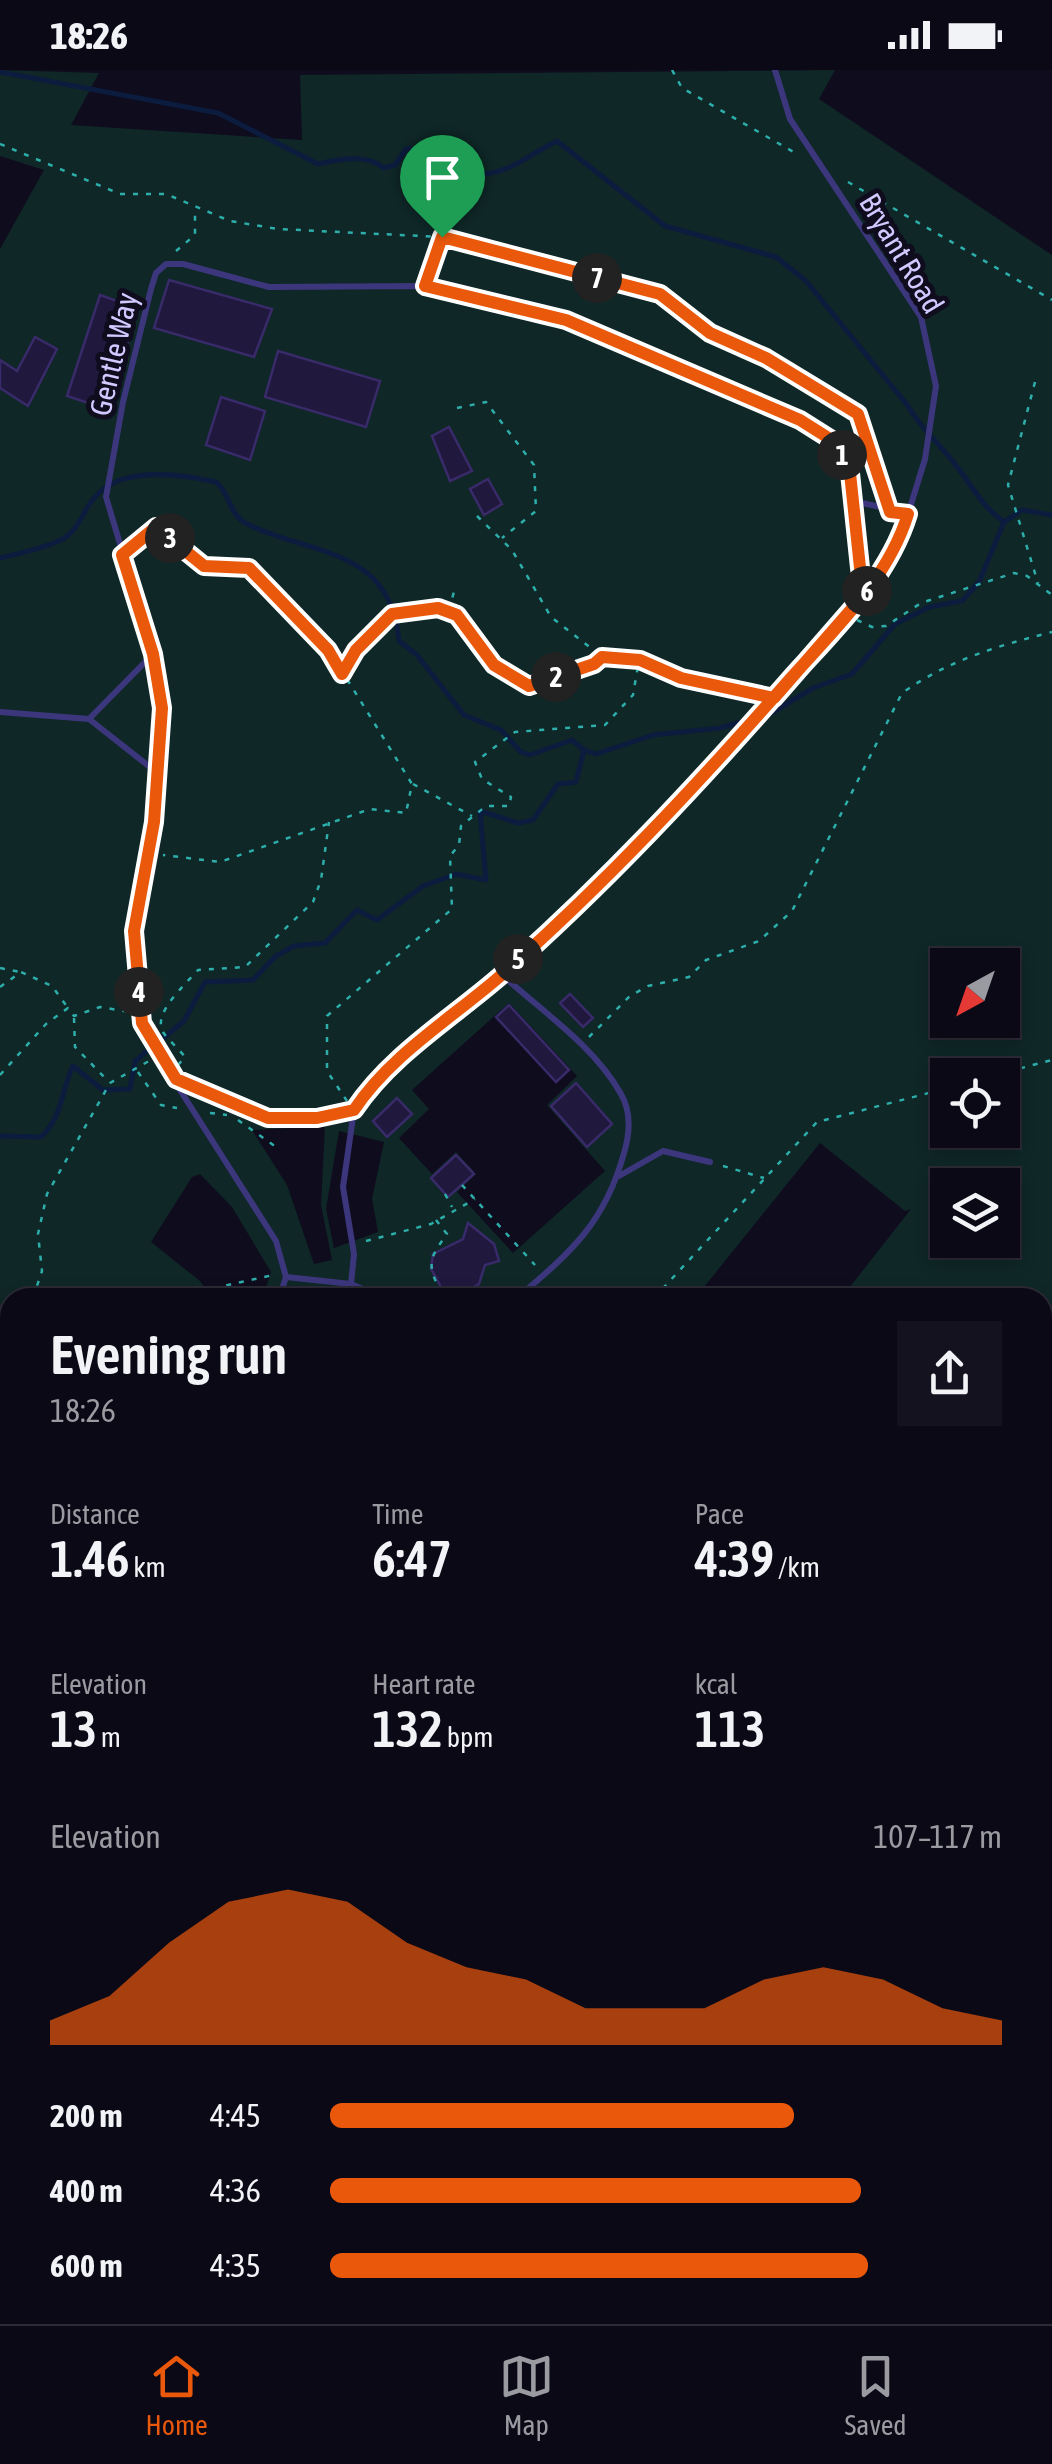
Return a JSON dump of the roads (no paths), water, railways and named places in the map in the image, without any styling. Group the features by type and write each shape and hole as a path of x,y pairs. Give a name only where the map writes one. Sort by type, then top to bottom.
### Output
{"lane":[{"name":"Bryant Road","path":"354,1110 374,1079 502,974 645,839 863,596 900,540 925,459 936,386 921,317 790,118 775,70"},
{"name":"Gentle Way","path":"176,1079 158,1054 142,1018 134,931 154,822 162,708 153,654 106,497 156,272 166,264 184,264 269,287 425,286 566,320 800,420 838,444 850,473 863,596"},
{"path":"853,501 908,514"},
{"path":"90,719 153,654"},
{"path":"0,712 90,719 155,770"},
{"path":"502,974 581,1046 622,1096 629,1116 618,1177 604,1212 528,1288"},
{"path":"176,1079 268,1118 317,1118 354,1110 343,1187 352,1244 351,1284"},
{"path":"176,1079 276,1241 286,1277 283,1288"},
{"path":"618,1177 663,1151 710,1162"},
{"path":"286,1277 360,1288"}],"waterway":[{"path":"0,72 218,113 318,164 361,159 384,168 395,165 406,149 416,149 465,172 486,174 514,165 557,141 665,226 776,257 806,281 984,503 1004,522"},
{"path":"0,558 61,540 72,531 95,497 120,480 169,475 216,482 247,524 345,559 365,571 381,588 393,610 399,641 417,655 464,715 501,730 521,752 530,755 572,740 584,750"},
{"path":"1004,522 1022,510 1052,515"},
{"path":"0,1136 41,1137 58,1112 73,1066 103,1090 130,1089 135,1061 184,1021 205,982 253,980 276,956 294,946 325,943 357,910 377,920 423,886 456,874 486,880 480,811 518,823 533,820 558,784 576,782 584,750 596,754 653,735 720,728 770,714 813,688 852,674 895,624 929,607 962,601 979,582 1004,522"}]}
